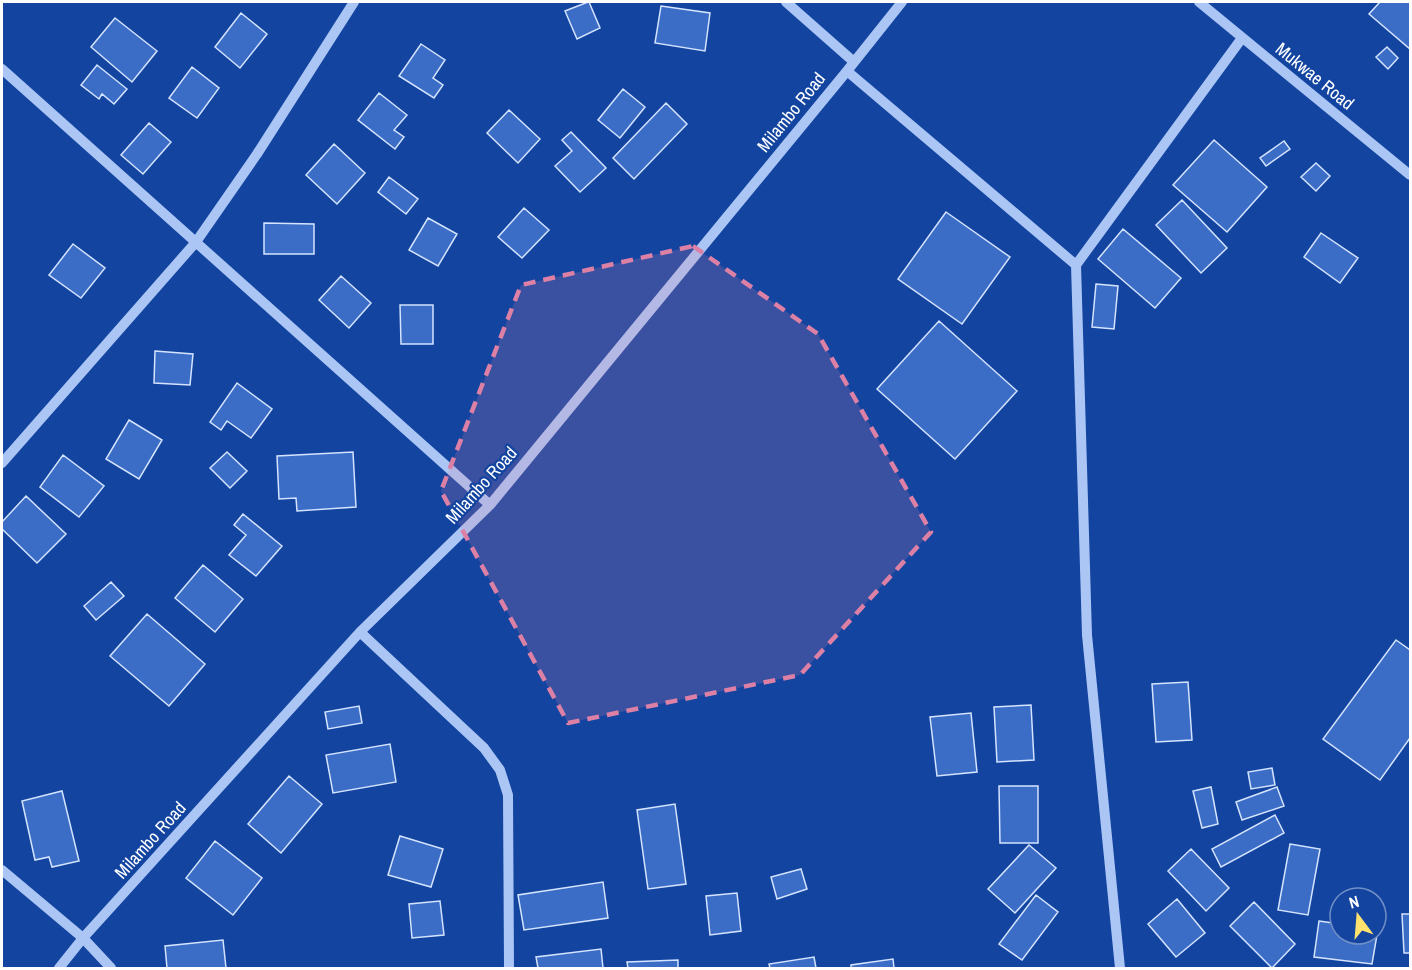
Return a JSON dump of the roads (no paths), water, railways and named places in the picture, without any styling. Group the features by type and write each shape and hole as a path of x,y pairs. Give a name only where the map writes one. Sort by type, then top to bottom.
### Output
{"street":[{"path":"2,463 196,242 257,154 354,2"},
{"path":"786,2 851,66 1076,265"},
{"name":"Milambo Road","path":"59,969 83,938 360,632 490,505 902,2"},
{"name":"Mukwae Road","path":"1198,2 1410,176"},
{"path":"1120,969 1087,635 1076,265 1242,38"},
{"path":"2,69 490,505"},
{"path":"360,632 484,748 500,770 508,795 509,969"},
{"path":"2,870 83,938 111,969"}]}
